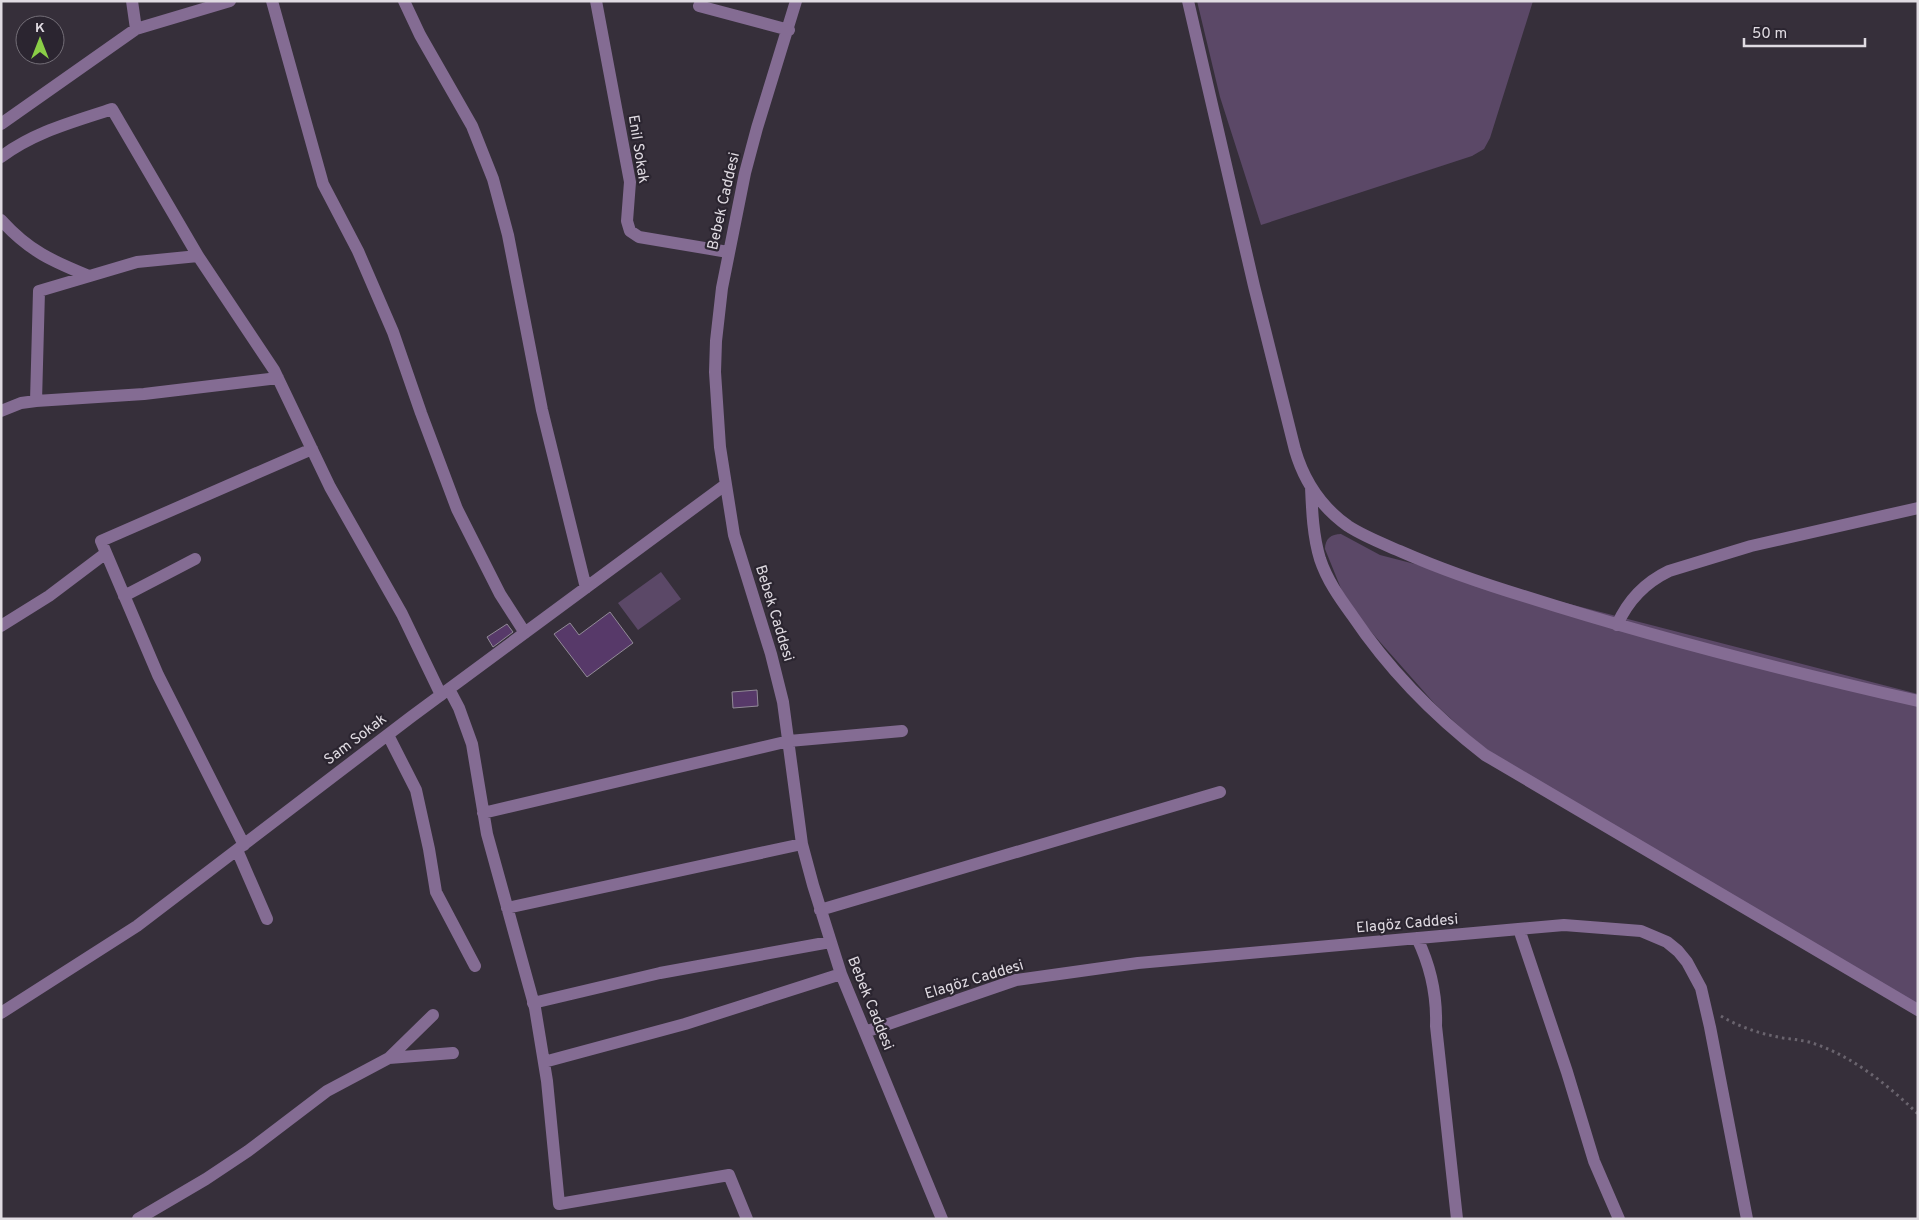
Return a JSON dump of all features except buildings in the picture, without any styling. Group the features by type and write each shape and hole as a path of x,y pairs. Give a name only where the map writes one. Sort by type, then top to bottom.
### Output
{"street":[{"path":"132,1 136,29"},
{"path":"1,124 136,29 230,1"},
{"path":"272,1 323,184 358,251 394,332 421,413 457,509 500,594 525,633"},
{"path":"404,1 420,35 472,126 494,179 508,235 542,410 586,588"},
{"name":"Enil Sokak","path":"596,1 630,182 627,221 630,231 639,237 728,252"},
{"name":"Bebek Caddesi","path":"796,1 789,30 757,128 728,252 718,311 715,372 720,447 734,535 778,678 789,741 802,844 820,910 841,974 942,1219"},
{"path":"1188,2 1254,286 1295,450 1304,476 1336,517 1370,539 1444,570 1616,625 1760,664 1918,701"},
{"path":"699,6 789,30"},
{"path":"1,158 42,132 112,109 198,256 278,378 330,487 445,692 461,714 472,744 483,813 533,1003 544,1062 559,1204 729,1175 747,1219"},
{"path":"1,220 18,238 40,254 89,276"},
{"path":"36,401 40,291 137,262 198,256"},
{"path":"1,411 21,403 36,401 144,394 278,378"},
{"path":"267,919 241,847 158,676 101,541 312,449"},
{"name":"Sam Sokak","path":"1,1013 137,926 445,692 725,485"},
{"path":"1311,487 1316,544 1325,573 1334,590 1384,660 1443,722 1485,755 1918,1010"},
{"path":"1616,625 1622,613 1637,593 1657,577 1669,571 1750,546 1918,508"},
{"path":"1,626 48,596 106,553"},
{"path":"124,596 195,560"},
{"path":"483,813 789,741 902,731"},
{"path":"388,735 416,790 436,892 475,966"},
{"path":"820,910 1220,792"},
{"path":"507,908 802,844"},
{"name":"Elagöz Caddesi","path":"865,1032 1016,980 1138,963 1564,925 1641,931 1654,936 1678,951 1695,974 1706,1007 1747,1219"},
{"path":"1519,929 1567,1072 1594,1161 1620,1219"},
{"path":"1417,938 1428,964 1435,993 1436,1026 1457,1219"},
{"path":"533,1003 660,973 830,942"},
{"path":"544,1062 685,1024 841,974"},
{"path":"138,1219 206,1179 248,1151 327,1091 389,1058 434,1014"},
{"path":"389,1058 453,1053"}],"path":[{"path":"1706,1007 1743,1027 1762,1033 1808,1042 1834,1051 1874,1077 1918,1114"}],"shaded area":[{"path":"1197,1 1533,1 1490,138 1484,149 1472,156 1261,225 1220,97"},
{"path":"1341,534 1380,555 1918,694 1918,1004 1516,770 1474,740 1434,703 1365,625 1342,591 1325,549 1329,538"},
{"path":"661,572 681,599 638,630 618,603"}]}
